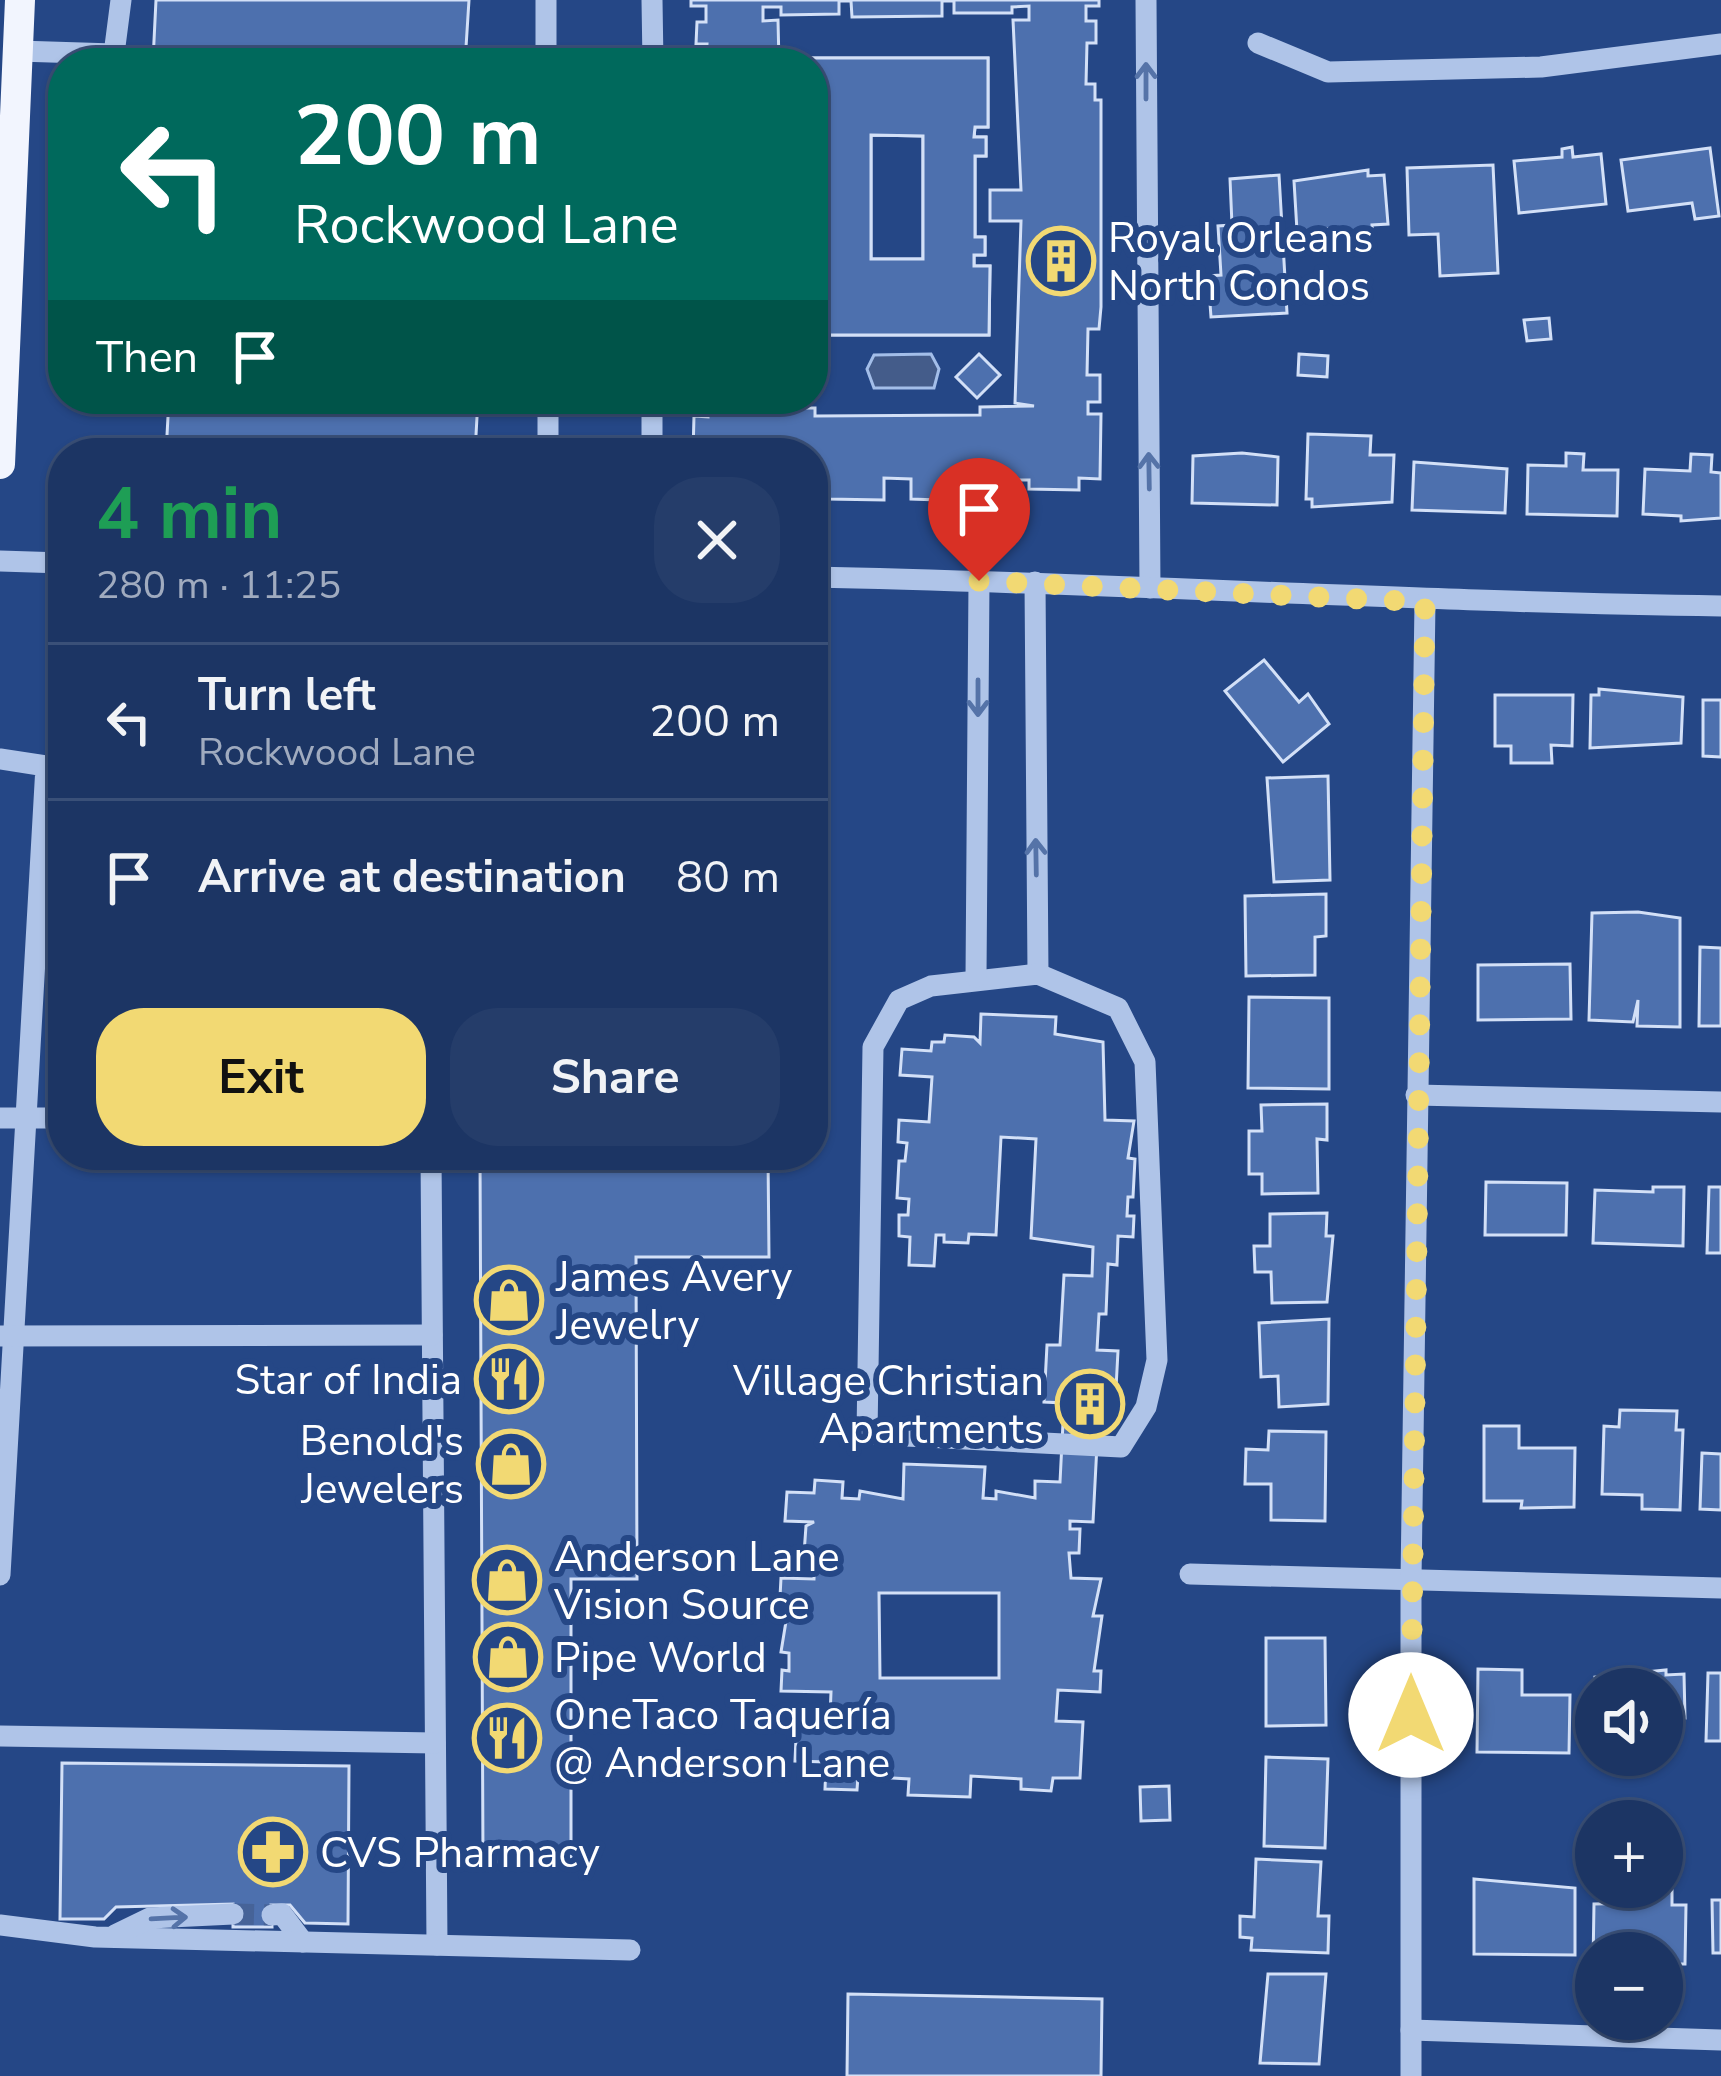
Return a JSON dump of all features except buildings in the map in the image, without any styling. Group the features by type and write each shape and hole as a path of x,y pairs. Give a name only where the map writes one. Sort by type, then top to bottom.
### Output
{"main road":[{"path":"0,464 9,50 20,0"}],"street":[{"path":"115,48 121,0"},
{"path":"546,0 546,48"},
{"path":"652,0 652,48"},
{"path":"1146,0 1150,588"},
{"path":"1258,43 1328,71 1541,67 1721,44"},
{"path":"9,50 48,53"},
{"path":"0,562 48,563"},
{"path":"828,578 1035,582 1425,602 1721,606"},
{"path":"976,977 979,581"},
{"path":"1035,582 1038,974"},
{"path":"1411,2076 1411,1580 1425,602"},
{"path":"0,759 46,766 26,1119 7,1337 0,1575"},
{"path":"1038,974 1118,1008 1145,1062 1157,1360 1146,1407 1121,1447 868,1434 873,1047 898,1000 931,986 976,977 1038,974"},
{"path":"1416,1095 1721,1102"},
{"path":"0,1118 48,1118"},
{"path":"431,1170 437,1946"},
{"path":"7,1337 433,1335"},
{"path":"1190,1574 1721,1588"},
{"path":"0,1736 435,1743"},
{"path":"272,1915 283,1914 304,1942"},
{"path":"109,1938 150,1918 233,1915"},
{"path":"0,1925 109,1938 629,1950"},
{"path":"1411,2030 1721,2040"}],"water":[{"path":"931,354 939,369 934,388 874,388 867,369 874,355"}],"tunnel":[{"path":"233,1914 272,1915"}],"place":[{"name":"Royal Orleans North Condos","path":"1061,261"},
{"name":"James Avery Jewelry","path":"509,1300"},
{"name":"Star of India","path":"509,1379"},
{"name":"Village Christian Apartments","path":"1090,1404"},
{"name":"Benold's Jewelers","path":"511,1464"},
{"name":"Anderson Lane Vision Source","path":"507,1580"},
{"name":"Pipe World","path":"508,1657"},
{"name":"OneTaco Taquería @ Anderson Lane","path":"507,1738"},
{"name":"CVS Pharmacy","path":"273,1852"}],"route":[{"path":"979,581 1425,602 1411,1715"}]}
